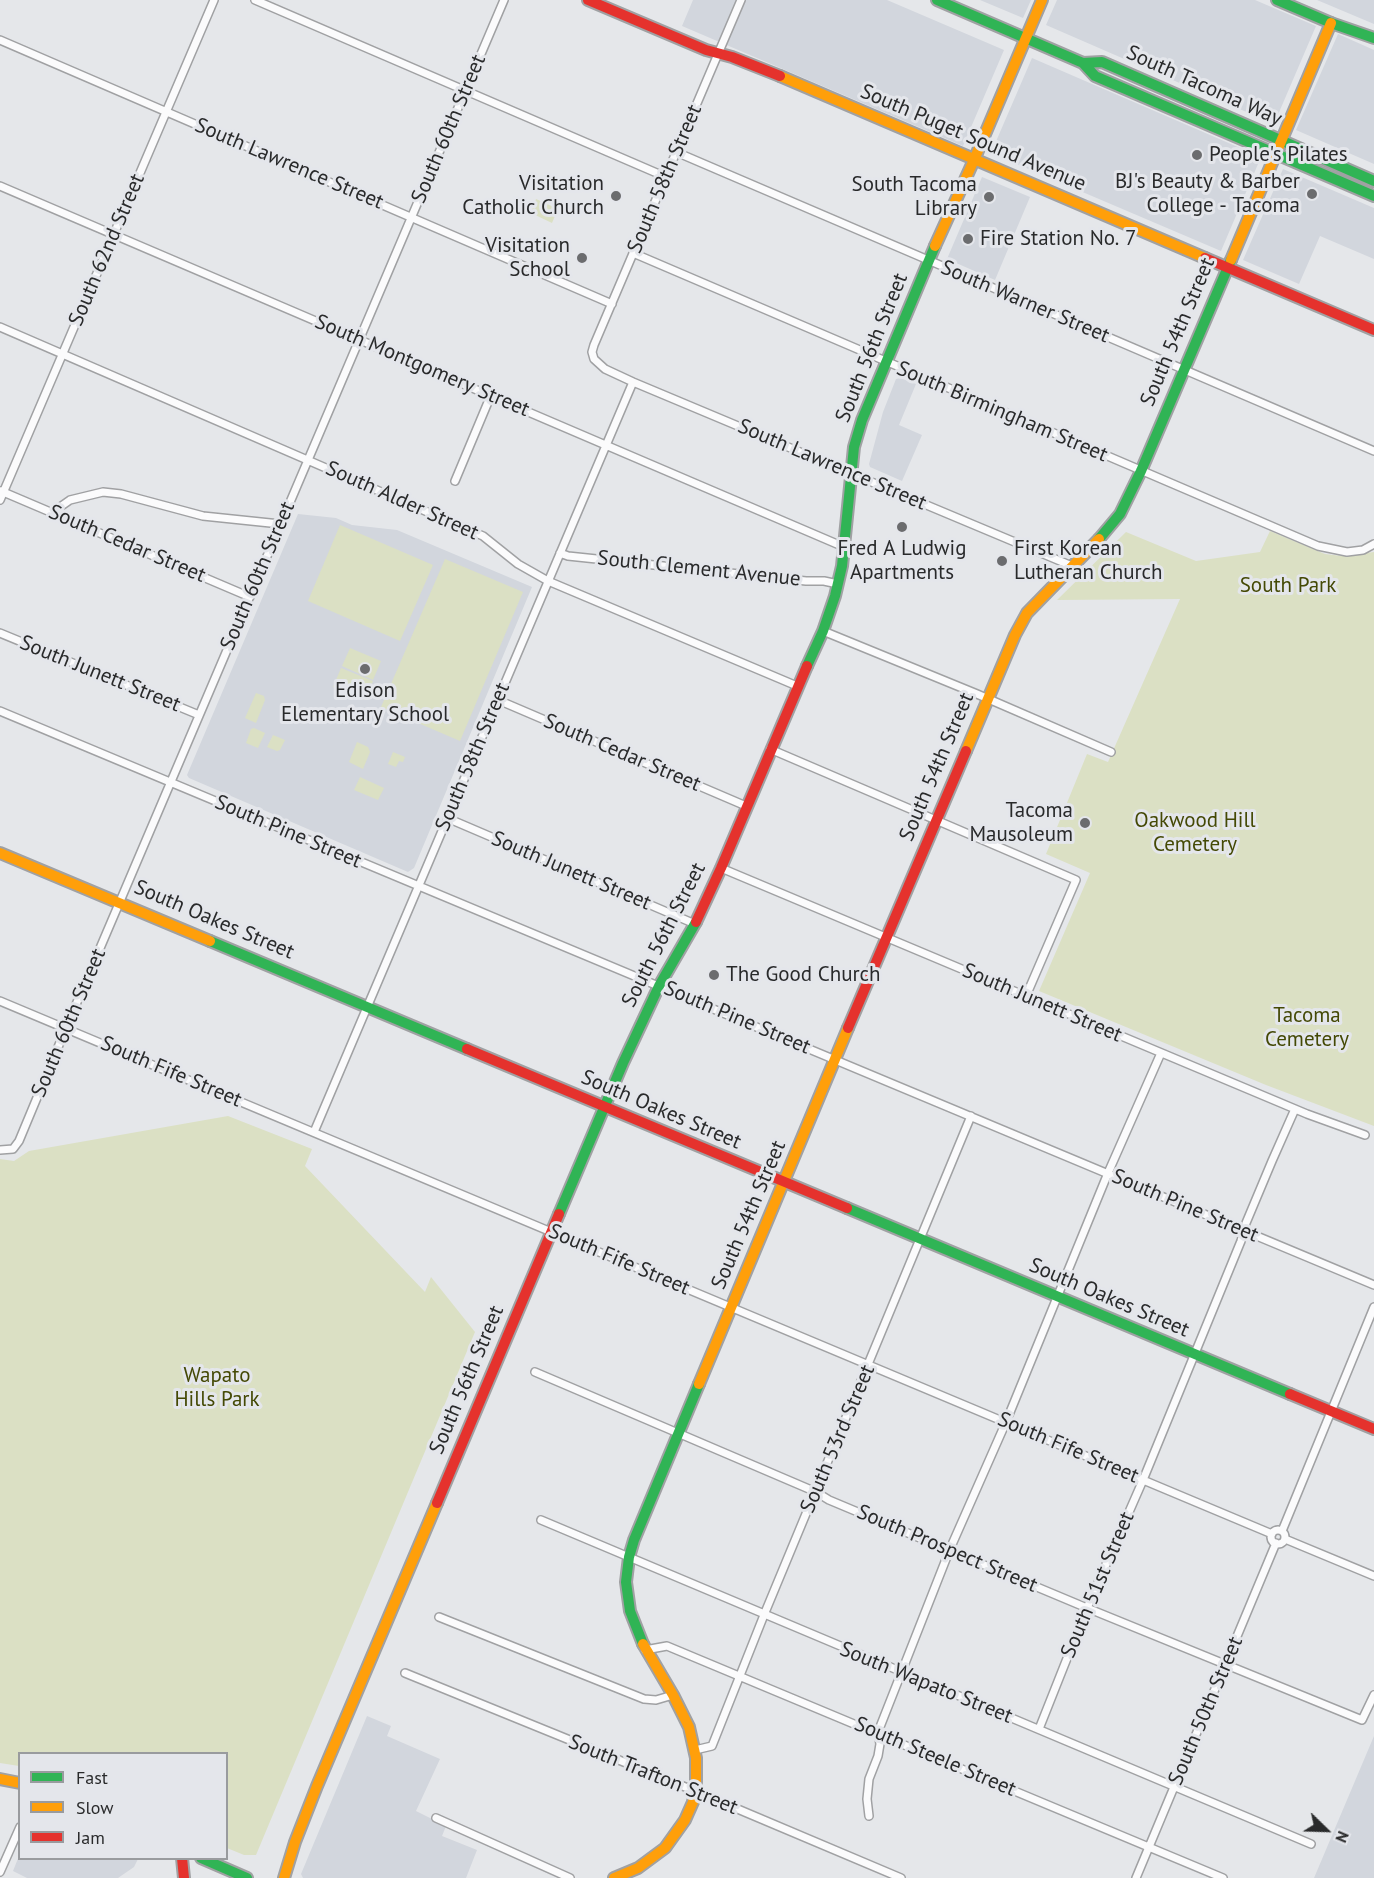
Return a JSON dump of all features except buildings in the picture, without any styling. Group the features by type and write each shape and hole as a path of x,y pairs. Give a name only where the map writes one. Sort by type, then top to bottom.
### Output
{"main road":[{"name":"South Puget Sound Avenue","path":"588,0 718,54 770,72 1374,330"},
{"name":"South Tacoma Way","path":"937,0 1083,63 1095,76 1374,196"},
{"name":"South 56th Street","path":"284,1878 316,1786 639,1026 695,924 721,868 797,686 823,631 838,584 858,434 885,362 1041,0"},
{"path":"1277,0 1374,38"},
{"name":"South 54th Street","path":"614,1878 639,1868 665,1848 685,1820 695,1791 697,1772 695,1750 689,1727 637,1633 628,1604 626,1582 629,1557 731,1307 1015,635 1027,613 1115,522 1141,471 1331,22"},
{"name":"South Tacoma Way","path":"1083,63 1102,62 1374,180"},
{"name":"South Oakes Street","path":"0,853 1374,1429"},
{"path":"0,1779 18,1783"},
{"path":"183,1860 184,1878"},
{"path":"206,1860 247,1878"}],"street":[{"name":"South 62nd Street","path":"1,494 214,0"},
{"path":"255,0 666,177"},
{"name":"South 60th Street","path":"0,1150 11,1150 20,1141 504,0"},
{"name":"South 58th Street","path":"594,359 592,355 594,345 741,0"},
{"name":"South Lawrence Street","path":"0,40 612,304"},
{"name":"South Warner Street","path":"676,152 1374,451"},
{"name":"South Montgomery Street","path":"0,186 844,547"},
{"name":"South Birmingham Street","path":"633,253 1324,548 1339,552 1355,552 1374,544"},
{"name":"South Alder Street","path":"0,327 483,536 518,564 548,581 797,686"},
{"name":"South Lawrence Street","path":"594,359 605,369 633,382 1072,566"},
{"name":"South 58th Street","path":"314,1132 633,382"},
{"path":"455,481 491,396"},
{"path":"56,514 60,507 70,500 103,492 121,494 203,516 280,524"},
{"name":"South Cedar Street","path":"1,494 56,514 250,597"},
{"name":"South Clement Avenue","path":"560,553 568,556 838,584"},
{"path":"823,631 1111,752"},
{"name":"South Junett Street","path":"0,633 199,715"},
{"name":"South Cedar Street","path":"498,700 746,806"},
{"name":"South Pine Street","path":"0,711 1374,1285"},
{"path":"770,749 1076,880 1026,996"},
{"name":"South Junett Street","path":"447,818 695,924"},
{"name":"South Junett Street","path":"721,868 1295,1109 1365,1135"},
{"name":"South Fife Street","path":"0,1001 1272,1534"},
{"path":"869,1816 867,1798 869,1779 878,1756 880,1744 878,1732 950,1549 1006,1422 1108,1173 1161,1053"},
{"name":"South 51st Street","path":"1039,1729 1087,1608 1143,1480 1245,1231 1246,1223 1295,1109"},
{"name":"South 53rd Street","path":"695,1750 712,1746 971,1116"},
{"path":"1282,1531 1374,1307"},
{"name":"South Prospect Street","path":"535,1372 830,1500 1362,1720 1374,1695"},
{"name":"South Wapato Street","path":"541,1520 1311,1844"},
{"path":"1282,1531 1277,1530 1272,1534 1272,1539 1276,1543 1285,1539"},
{"path":"1282,1531 1285,1533 1285,1539"},
{"path":"1285,1539 1374,1576"},
{"name":"South 50th Street","path":"1136,1878 1276,1543"},
{"path":"439,1617 645,1699 656,1700 673,1695"},
{"name":"South Steele Street","path":"645,1650 660,1645 667,1646 878,1732 1223,1878"},
{"name":"South Trafton Street","path":"405,1673 901,1878"},
{"path":"435,1818 570,1878"},
{"path":"4,1878 0,1874 18,1832"}],"shaded area":[{"path":"693,0 887,0 1004,50 963,146 682,26"},
{"path":"980,0 1031,0 1023,18"},
{"path":"1057,0 1255,0 1316,26 1274,124 1046,25"},
{"path":"1317,0 1374,0 1374,24"},
{"path":"1338,34 1374,50 1374,164 1296,130"},
{"path":"1032,58 1261,157 1221,251 991,153"},
{"path":"1283,169 1374,208 1374,259 1320,236 1299,284 1243,260"},
{"path":"982,177 1030,197 995,280 947,259"},
{"path":"900,378 916,384 899,425 922,435 902,481 870,467 869,464 883,412 896,379"},
{"name":"Edison Elementary School","path":"298,514 336,518 352,525 397,530 532,587 414,868 408,872 189,778 187,775"},
{"path":"367,1716 391,1726 387,1736 440,1759 416,1811 446,1826 442,1836 477,1850 466,1878 303,1878 301,1874"},
{"path":"1374,1736 1374,1878 1314,1878"},
{"path":"18,1858 138,1860 134,1867 118,1878 27,1878 13,1871"}],"green space":[{"path":"536,199 558,209 552,223 531,213"},
{"path":"340,525 433,565 400,641 308,601"},
{"name":"Oakwood Hill Cemetery","path":"1270,531 1325,554 1342,556 1374,552 1374,1126 1266,1085 1039,991 1090,873 1046,854 1087,754 1108,762 1180,599 1057,600 1126,532 1196,561 1260,552"},
{"path":"445,559 523,592 460,741 381,707"},
{"path":"350,648 381,661 373,680 342,666"},
{"path":"341,668 373,681 365,700 333,687"},
{"path":"256,693 264,696 265,700 256,723 245,718"},
{"path":"251,729 265,733 258,748 246,743"},
{"path":"273,735 285,740 280,750 267,747"},
{"path":"357,742 368,747 370,752 363,769 349,762"},
{"path":"393,752 405,757 403,762 399,761 396,767 388,764"},
{"path":"360,777 384,788 378,800 354,790"},
{"name":"Wapato Hills Park","path":"228,1116 312,1149 305,1166 425,1292 431,1277 475,1332 256,1855 244,1855 228,1848 228,1752 18,1752 18,1766 0,1763 0,1159 14,1161 29,1151"}],"traffic: fast":[{"path":"937,0 1083,63 1095,76 1374,196"},
{"path":"1277,0 1374,38"},
{"path":"1083,63 1102,62 1374,181"},
{"path":"807,666 823,631 842,566 854,447 862,420 935,246"},
{"path":"1099,539 1120,514 1141,471 1231,260"},
{"path":"559,1214 623,1063 659,986 696,922"},
{"path":"210,941 467,1049"},
{"path":"847,1208 1290,1394"},
{"path":"643,1644 630,1611 626,1582 629,1557 699,1384"},
{"path":"206,1860 247,1878"}],"traffic: slow":[{"path":"935,246 1042,0"},
{"path":"1231,260 1331,23"},
{"path":"780,76 1205,258"},
{"path":"966,751 1015,635 1027,613 1099,539"},
{"path":"0,853 210,941"},
{"path":"699,1384 848,1028"},
{"path":"284,1878 295,1842 317,1786 437,1503"},
{"path":"614,1878 638,1868 665,1848 685,1820 693,1802 696,1782 696,1758 689,1727 643,1644"},
{"path":"0,1779 18,1783"}],"traffic: jam":[{"path":"588,0 706,50 732,57 780,76"},
{"path":"1205,258 1374,330"},
{"path":"696,922 807,666"},
{"path":"848,1028 966,751"},
{"path":"467,1049 847,1208"},
{"path":"437,1503 559,1214"},
{"path":"1290,1394 1374,1429"},
{"path":"182,1860 184,1878"}],"place":[{"name":"People's Pilates","path":"1197,155"},
{"name":"BJ's Beauty & Barber College - Tacoma","path":"1312,194"},
{"name":"Visitation Catholic Church","path":"616,196"},
{"name":"South Tacoma Library","path":"989,197"},
{"name":"Fire Station No. 7","path":"968,239"},
{"name":"Visitation School","path":"582,258"},
{"name":"Fred A Ludwig Apartments","path":"902,527"},
{"name":"First Korean Lutheran Church","path":"1002,561"},
{"name":"Edison Elementary School","path":"365,669"},
{"name":"Tacoma Mausoleum","path":"1085,823"},
{"name":"The Good Church","path":"714,975"}],"park label":[{"name":"South Park","path":"1288,586"},
{"name":"Tacoma Cemetery","path":"1307,1028"}]}
